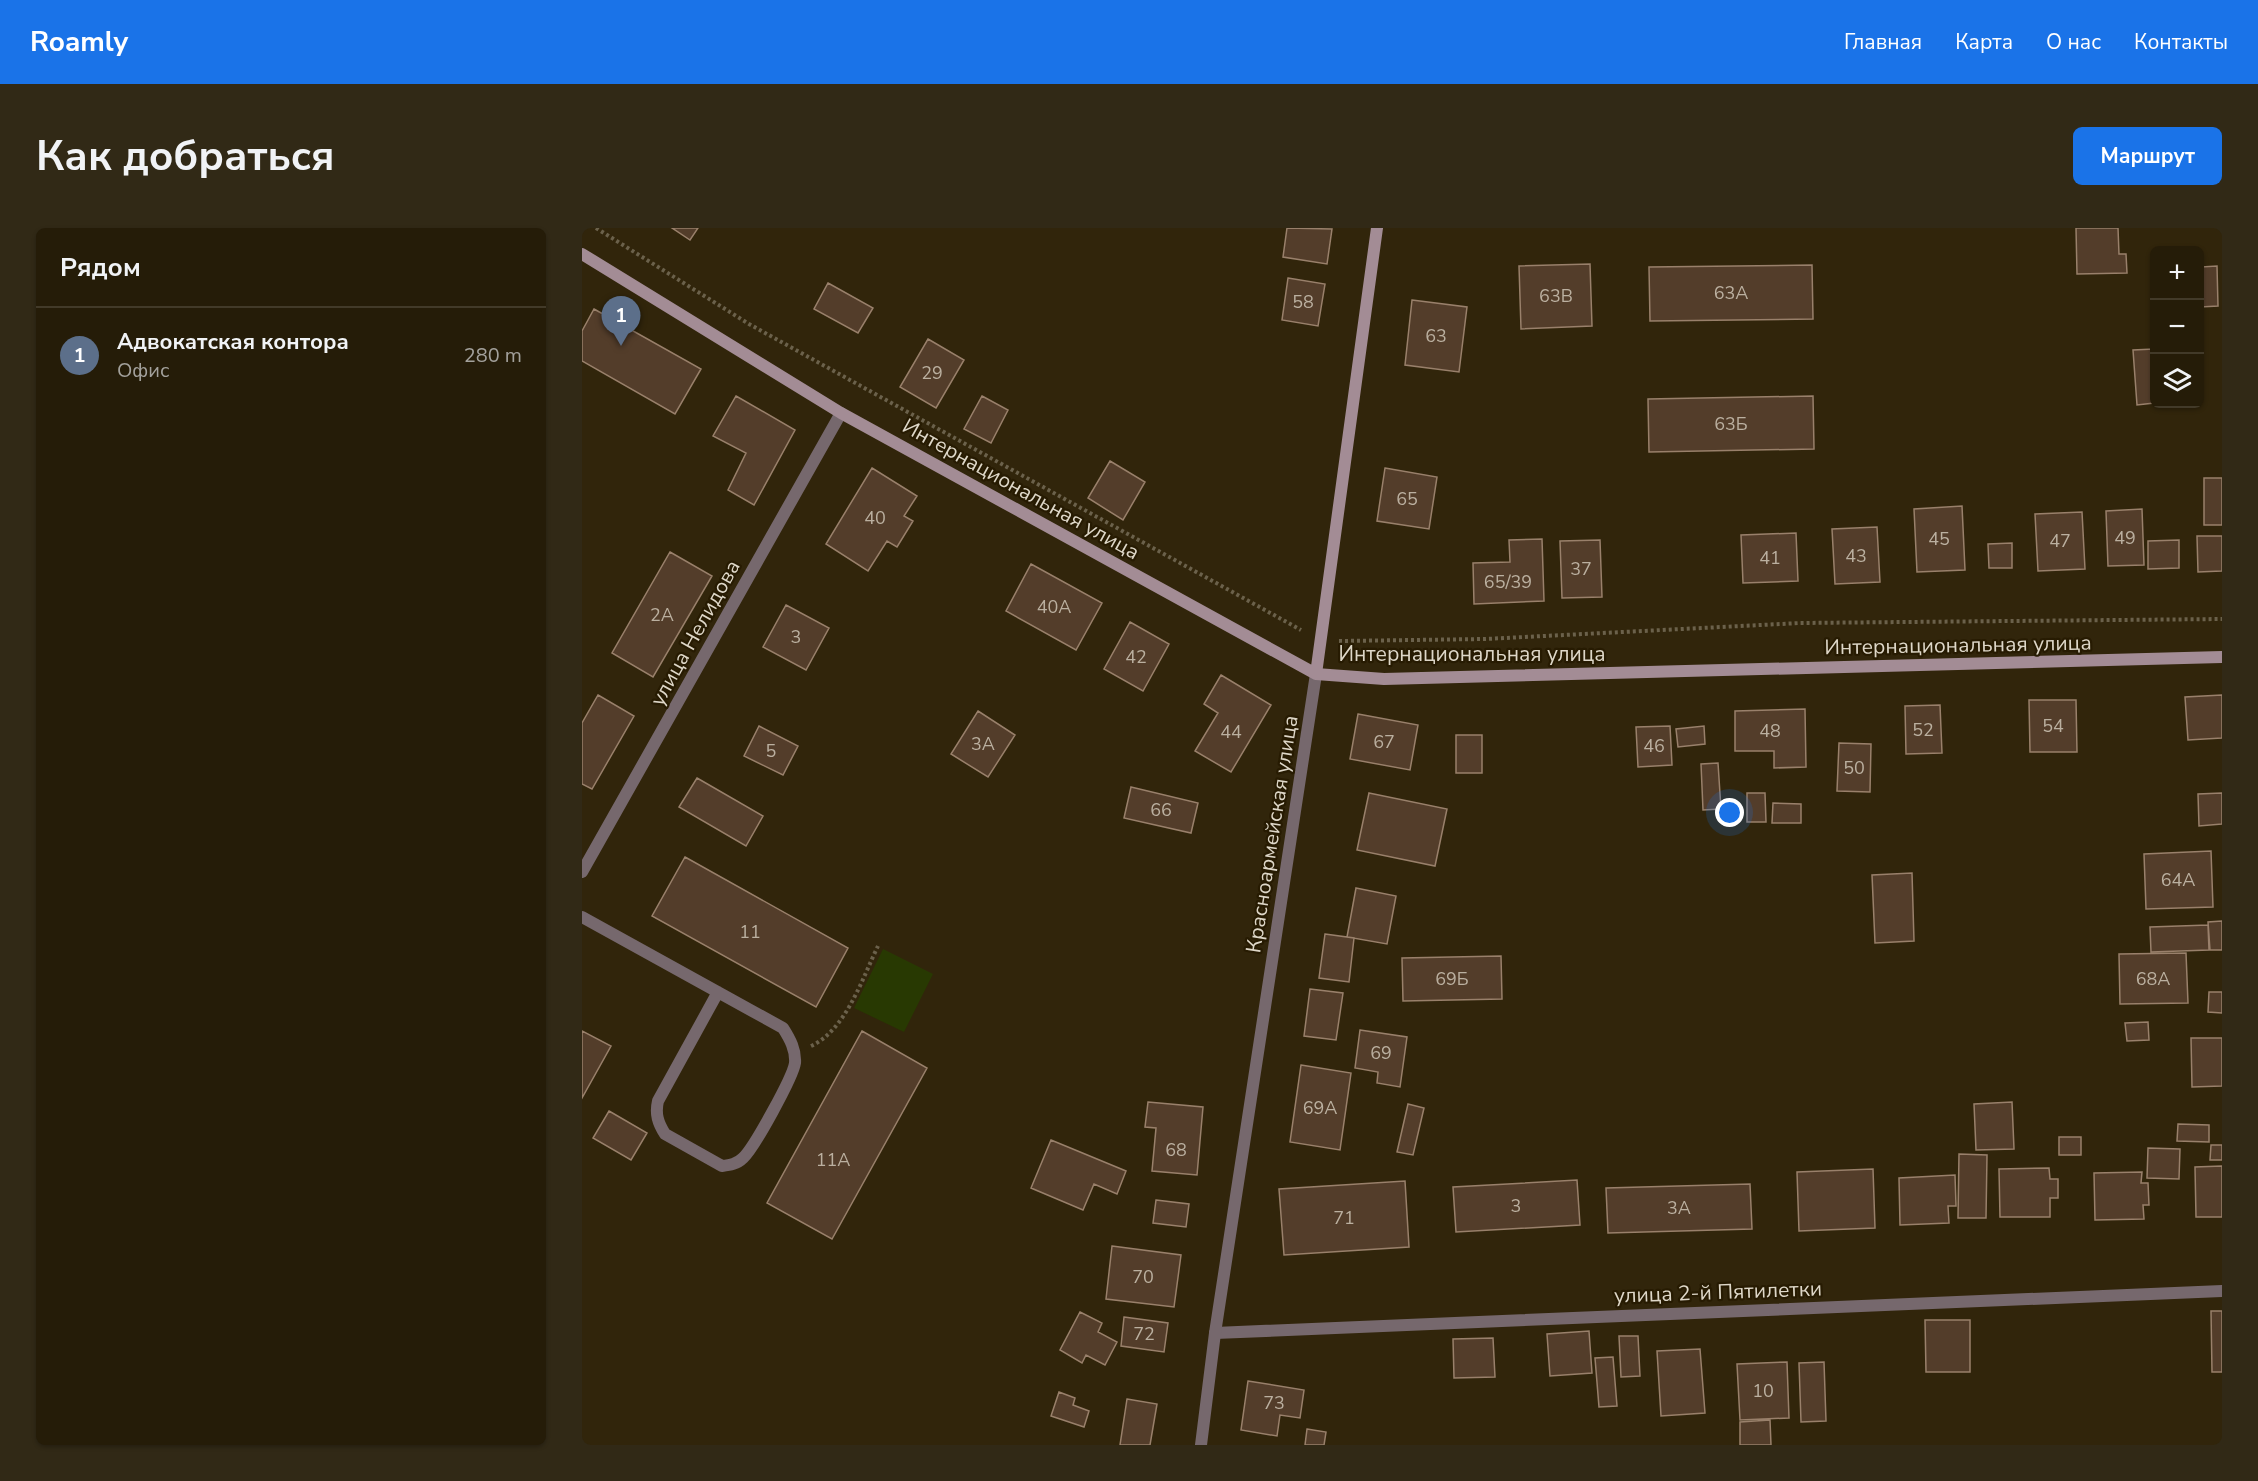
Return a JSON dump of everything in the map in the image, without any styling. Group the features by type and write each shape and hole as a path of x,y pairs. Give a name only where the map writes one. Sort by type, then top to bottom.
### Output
{"main road":[{"name":"Красноармейская улица","path":"1316,674 1377,228"},
{"name":"Интернациональная улица","path":"582,255 841,413 1316,674 1384,679 2222,657"}],"street":[{"name":"улица Нелидова","path":"582,872 841,413"},
{"name":"Красноармейская улица","path":"1201,1445 1215,1333 1316,674"},
{"path":"582,917 718,992 783,1028 792,1044 795,1053 792,1074 749,1151 738,1162 722,1166 664,1134 657,1116 658,1101 718,992"},
{"name":"улица 2-й Пятилетки","path":"1215,1333 2222,1291"}],"path":[{"path":"596,228 749,324 1321,641 1485,639 1800,623 2222,619"},
{"path":"795,1053 828,1036 840,1022 878,946"}],"green space":[{"path":"883,949 933,974 904,1032 854,1008"}],"building":[{"path":"672,228 698,228 690,240"},
{"path":"1287,228 1332,229 1327,264 1283,257"},
{"path":"2076,228 2118,228 2119,254 2126,254 2127,273 2077,274"},
{"path":"1590,264 1592,326 1521,329 1519,266"},
{"path":"1812,265 1813,319 1650,321 1649,267"},
{"path":"2217,266 2218,306 2204,307 2204,267"},
{"path":"1288,278 1325,284 1318,326 1282,320"},
{"path":"828,283 873,308 858,333 814,309"},
{"path":"1412,300 1467,307 1459,372 1405,365"},
{"path":"594,309 701,369 675,414 582,361 582,331"},
{"path":"928,339 964,360 936,408 900,387"},
{"path":"2150,349 2150,403 2137,405 2133,350"},
{"path":"736,396 795,430 754,505 728,490 746,453 713,436"},
{"path":"982,396 1008,410 991,443 964,429"},
{"path":"1813,396 1814,449 1649,452 1648,399"},
{"path":"1110,461 1145,482 1123,520 1088,498"},
{"path":"872,468 917,496 904,516 913,521 897,547 887,541 868,571 826,544"},
{"path":"1385,468 1437,477 1429,529 1377,521"},
{"path":"2204,478 2222,478 2222,525 2204,525"},
{"path":"1962,506 1965,570 1917,572 1914,509"},
{"path":"2142,509 2144,565 2108,566 2106,511"},
{"path":"2082,512 2085,569 2038,571 2035,514"},
{"path":"1877,527 1880,582 1835,584 1832,529"},
{"path":"1796,533 1798,581 1743,583 1741,535"},
{"path":"2197,536 2222,536 2222,571 2198,572"},
{"path":"1542,539 1544,601 1474,604 1473,563 1510,562 1509,540"},
{"path":"1600,540 1602,597 1562,598 1560,541"},
{"path":"2179,540 2179,568 2148,569 2148,541"},
{"path":"2012,543 2012,568 1989,568 1988,544"},
{"path":"670,552 712,576 653,677 612,653"},
{"path":"1031,564 1102,603 1076,650 1006,611"},
{"path":"786,605 829,628 806,670 763,647"},
{"path":"1130,622 1169,644 1143,691 1104,669"},
{"path":"1221,675 1271,705 1231,772 1195,751 1218,713 1204,704"},
{"path":"598,695 634,716 592,789 582,784 582,723"},
{"path":"2222,695 2222,738 2188,740 2185,697"},
{"path":"2029,700 2076,700 2077,752 2030,752"},
{"path":"1940,705 1942,753 1906,754 1905,706"},
{"path":"1805,709 1806,767 1774,768 1774,751 1735,751 1735,711"},
{"path":"978,711 1015,735 988,777 951,754"},
{"path":"1358,714 1418,725 1410,770 1350,759"},
{"path":"759,726 798,746 783,775 744,756"},
{"path":"1670,726 1672,765 1638,767 1636,727"},
{"path":"1704,726 1705,744 1678,747 1676,729"},
{"path":"1456,735 1482,735 1482,773 1456,773"},
{"path":"1839,743 1871,744 1870,792 1837,791"},
{"path":"1718,763 1721,809 1703,810 1701,764"},
{"path":"697,778 763,816 746,846 679,807"},
{"path":"1131,787 1198,803 1191,833 1124,818"},
{"path":"1369,793 1447,809 1435,866 1357,850"},
{"path":"1747,793 1765,793 1766,822 1747,822"},
{"path":"2222,793 2222,824 2199,826 2198,794"},
{"path":"1773,803 1801,804 1801,823 1772,823"},
{"path":"2211,851 2213,907 2146,909 2144,854"},
{"path":"685,857 848,948 816,1007 652,916"},
{"path":"1912,873 1914,941 1875,943 1872,875"},
{"path":"1356,888 1396,896 1387,944 1347,937"},
{"path":"2222,921 2222,950 2210,950 2208,922"},
{"path":"2208,925 2209,950 2151,952 2150,927"},
{"path":"1325,934 1354,938 1349,982 1319,978"},
{"path":"2186,953 2188,1003 2120,1004 2119,954"},
{"path":"1501,956 1502,999 1403,1001 1402,958"},
{"path":"1310,989 1343,993 1336,1040 1304,1036"},
{"path":"2209,992 2222,992 2222,1013 2208,1012"},
{"path":"2148,1022 2149,1040 2127,1041 2125,1023"},
{"path":"1360,1030 1407,1037 1400,1087 1377,1083 1378,1072 1355,1068"},
{"path":"582,1031 611,1046 582,1098"},
{"path":"862,1031 927,1068 832,1239 767,1203"},
{"path":"2191,1038 2222,1038 2222,1086 2192,1087"},
{"path":"1301,1065 1351,1073 1340,1150 1290,1142"},
{"path":"1148,1102 1203,1107 1197,1175 1152,1171 1156,1128 1145,1127"},
{"path":"2012,1102 2014,1149 1976,1150 1974,1104"},
{"path":"1408,1104 1424,1108 1413,1155 1397,1152"},
{"path":"609,1111 647,1133 631,1160 593,1138"},
{"path":"2178,1124 2209,1125 2209,1142 2177,1141"},
{"path":"2059,1137 2081,1137 2081,1155 2059,1155"},
{"path":"1051,1140 1126,1171 1117,1194 1094,1184 1083,1210 1031,1188"},
{"path":"2211,1145 2222,1145 2222,1160 2210,1160"},
{"path":"2148,1148 2180,1149 2179,1179 2147,1178"},
{"path":"1959,1154 1987,1155 1986,1218 1958,1218"},
{"path":"2222,1166 2222,1217 2196,1217 2195,1167"},
{"path":"2049,1168 2050,1179 2058,1179 2058,1198 2050,1198 2050,1217 2000,1217 1999,1169"},
{"path":"1873,1169 1875,1228 1799,1231 1797,1172"},
{"path":"2142,1172 2141,1183 2148,1183 2149,1205 2143,1205 2144,1219 2095,1220 2094,1173"},
{"path":"1955,1175 1956,1206 1948,1206 1949,1223 1900,1225 1899,1178"},
{"path":"1577,1180 1580,1225 1456,1232 1453,1187"},
{"path":"1405,1181 1409,1247 1284,1255 1279,1189"},
{"path":"1750,1184 1752,1229 1608,1233 1606,1188"},
{"path":"1156,1200 1189,1204 1186,1227 1153,1223"},
{"path":"1112,1246 1181,1255 1174,1307 1106,1299"},
{"path":"2211,1311 2222,1311 2222,1372 2212,1372"},
{"path":"1080,1312 1102,1323 1098,1332 1117,1342 1105,1365 1086,1355 1082,1363 1060,1350"},
{"path":"1124,1317 1168,1323 1164,1352 1121,1346"},
{"path":"1925,1320 1970,1320 1970,1372 1926,1372"},
{"path":"1589,1331 1592,1373 1550,1376 1547,1334"},
{"path":"1619,1336 1638,1336 1640,1376 1621,1377"},
{"path":"1493,1338 1495,1377 1454,1378 1453,1339"},
{"path":"1700,1349 1705,1413 1661,1416 1657,1351"},
{"path":"1613,1357 1617,1406 1599,1407 1595,1358"},
{"path":"1787,1362 1789,1418 1740,1420 1737,1364"},
{"path":"1824,1362 1826,1421 1801,1422 1799,1363"},
{"path":"1248,1381 1304,1390 1300,1418 1280,1415 1277,1436 1241,1430"},
{"path":"1059,1392 1075,1398 1073,1405 1089,1411 1084,1427 1051,1416"},
{"path":"1127,1399 1157,1404 1150,1445 1120,1445"},
{"path":"1770,1420 1771,1445 1740,1445 1740,1422"},
{"path":"1307,1429 1326,1432 1324,1445 1305,1445"}],"place":[{"name":"Адвокатская контора","path":"621,346"}]}
